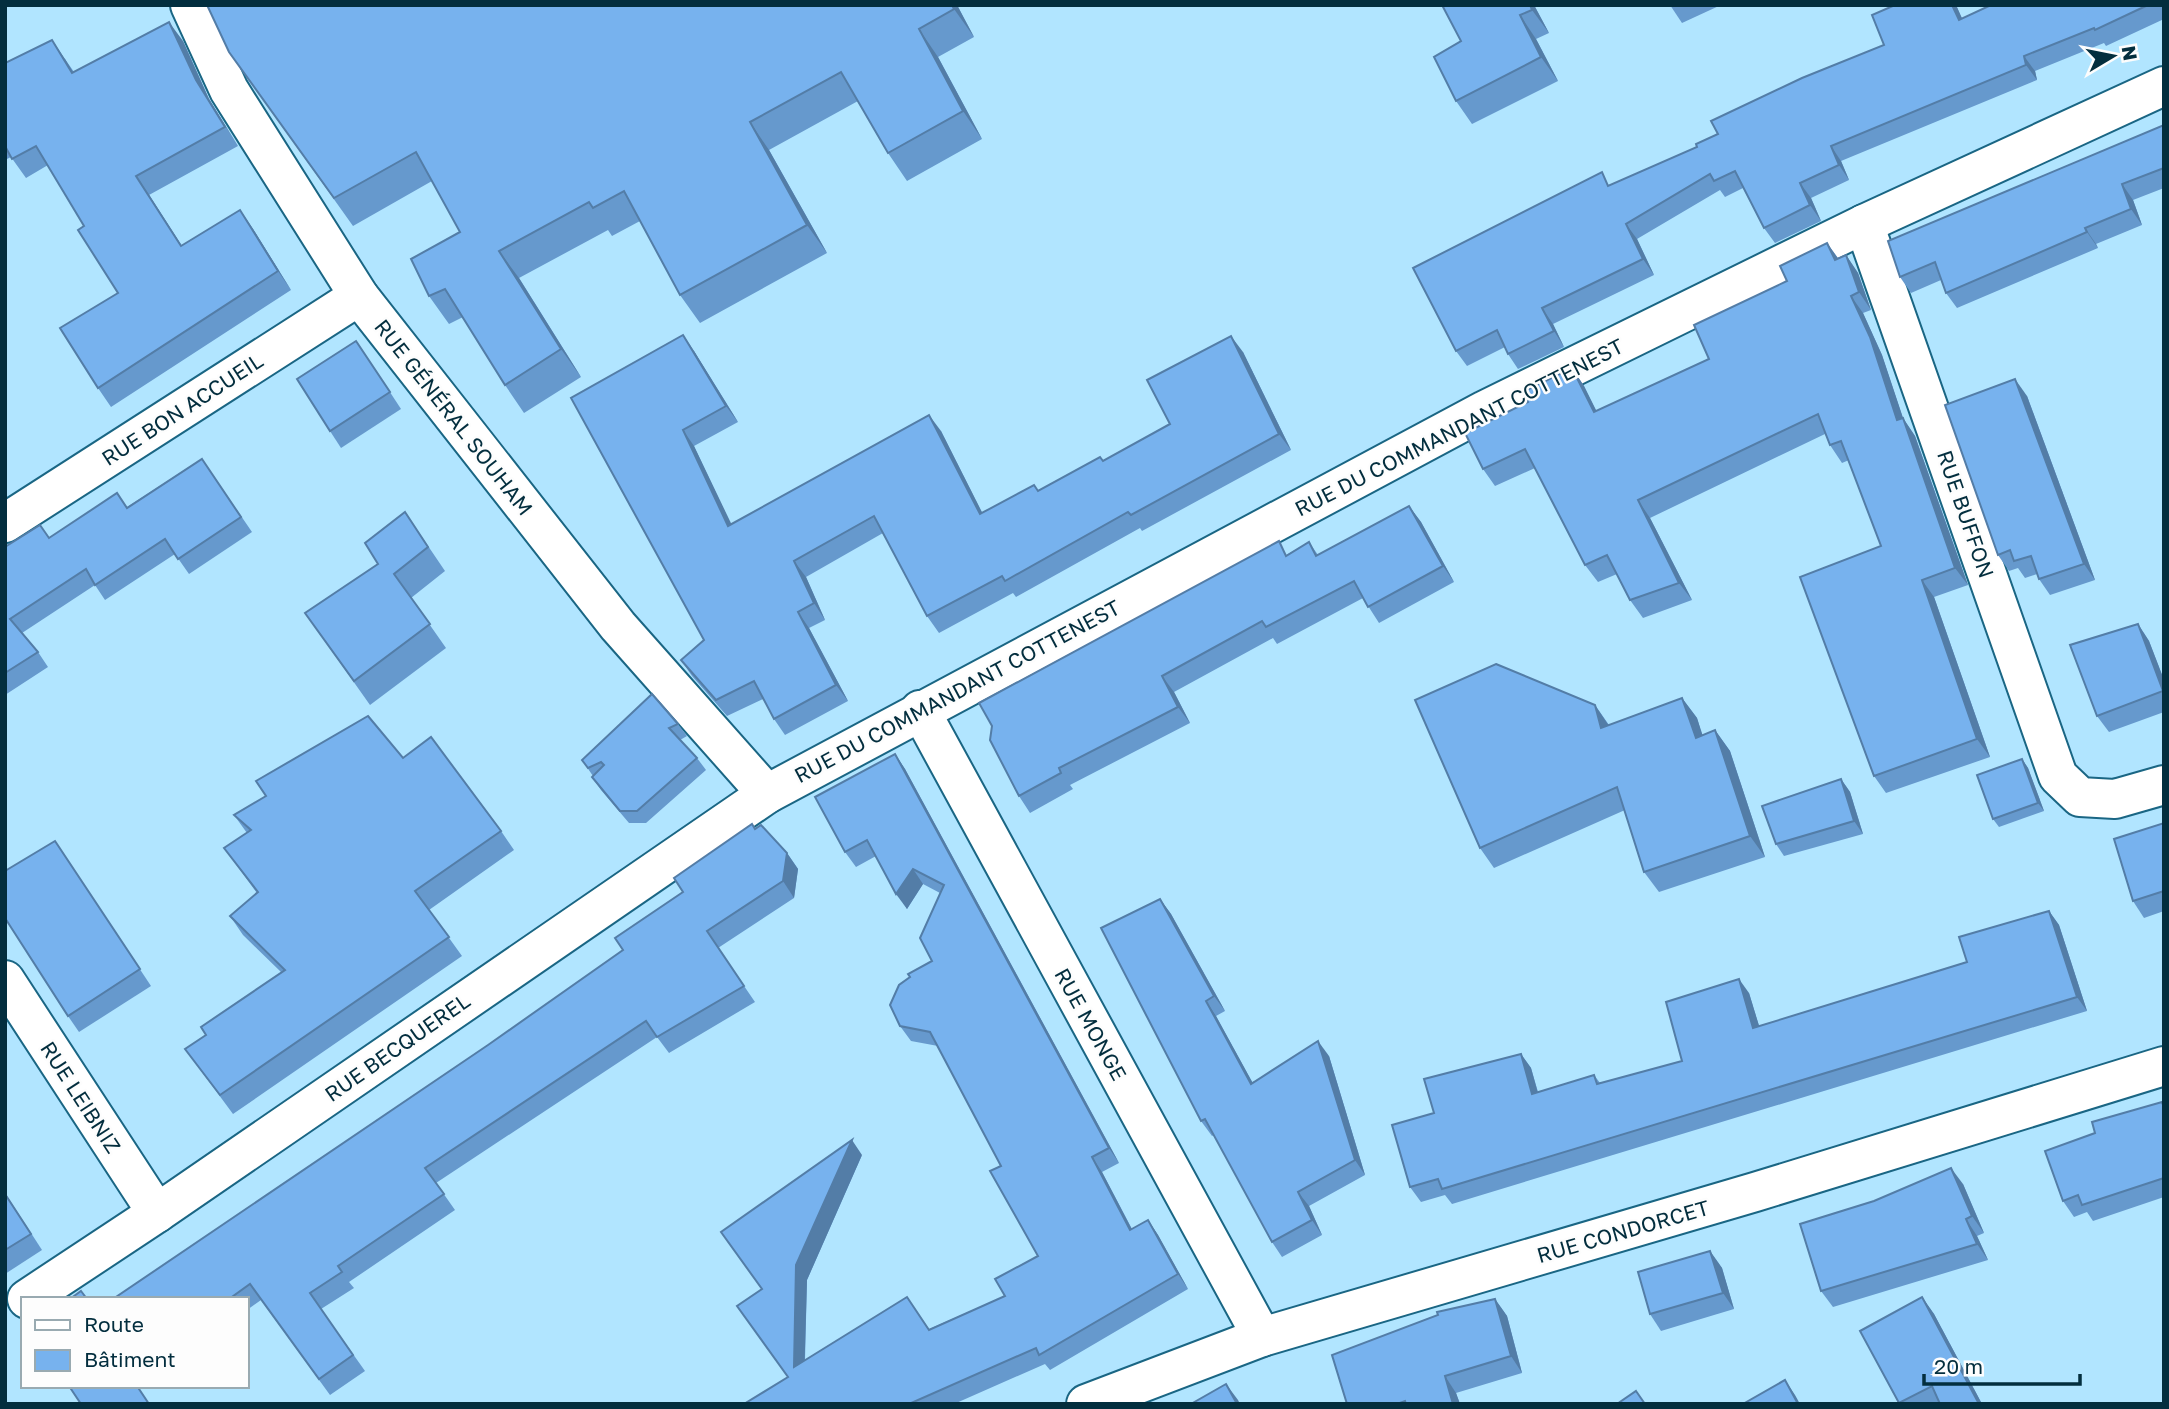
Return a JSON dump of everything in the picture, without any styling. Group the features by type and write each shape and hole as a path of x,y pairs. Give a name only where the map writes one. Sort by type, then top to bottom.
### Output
{"street":[{"name":"RUE GÉNÉRAL SOUHAM","path":"190,5 229,90 359,296 618,626 767,794"},
{"name":"RUE DU COMMANDANT COTTENEST","path":"767,794 1485,410 1864,224 2164,86"},
{"name":"RUE BUFFON","path":"1864,224 2059,776 2080,797 2115,799 2164,785"},
{"name":"RUE BON ACCUEIL","path":"5,523 359,296"},
{"name":"RUE MONGE","path":"920,710 1262,1337"},
{"name":"RUE BECQUEREL","path":"30,1297 157,1213 767,794"},
{"name":"RUE LEIBNIZ","path":"5,980 157,1213"},
{"name":"RUE CONDORCET","path":"1086,1404 1262,1337 1755,1192 2164,1066"},
{"name":"RUE BECQUEREL","path":"5,1313 21,1303"}],"building":[{"path":"207,5 952,5 954,9 919,29 963,111 888,153 841,72 750,122 807,225 680,295 624,191 593,208 589,202 499,251 561,349 505,385 445,289 429,296 411,259 460,232 416,152 334,198 229,52"},
{"path":"1442,5 1530,5 1532,10 1520,15 1541,57 1456,101 1434,57 1461,41"},
{"path":"1895,5 1952,5 1959,20 1991,5 2148,5 2095,30 2094,28 2024,56 2026,65 1831,146 1839,165 1800,183 1810,205 1764,228 1735,171 1714,181 1710,174 1626,224 1643,259 1542,308 1554,331 1508,354 1497,330 1456,351 1413,268 1602,172 1608,186 1697,147 1696,144 1718,134 1711,121 1802,78 1884,45 1872,15"},
{"path":"169,22 196,80 225,127 136,176 181,246 240,210 278,271 98,388 60,328 118,293 78,230 84,226 36,146 12,159 5,146 5,63 52,40 72,73"},
{"path":"2164,125 2164,168 2122,184 2131,209 2085,228 2087,232 1946,293 1935,262 1900,277 1888,241"},
{"path":"1827,243 1835,260 1846,255 1859,292 1851,296 1870,337 1897,420 1903,418 1955,568 1922,580 1977,739 1874,776 1800,577 1881,546 1841,441 1830,445 1818,414 1638,500 1679,583 1630,600 1607,555 1585,565 1525,449 1483,469 1465,433 1528,402 1523,392 1572,368 1594,412 1709,359 1694,325 1787,281 1780,266"},
{"path":"683,335 726,406 683,430 728,526 929,415 980,514 1034,485 1038,491 1100,457 1103,461 1170,424 1147,380 1231,336 1279,434 1131,515 1128,512 1005,581 1002,576 927,616 874,516 794,561 814,603 798,612 836,685 774,719 754,681 716,700 681,660 704,640 571,398"},
{"path":"356,341 390,392 330,431 297,379"},
{"path":"2015,379 2084,564 2039,579 2031,556 2014,561 2010,550 1998,555 1945,405"},
{"path":"202,459 241,517 178,559 165,539 95,585 86,569 10,619 38,652 5,673 5,547 40,525 49,538 117,493 127,508"},
{"path":"1409,506 1443,566 1368,607 1354,581 1266,627 1262,621 1162,676 1178,707 1059,768 1061,773 1019,796 990,740 992,726 979,703 1279,541 1286,556 1309,542 1316,556"},
{"path":"405,512 428,547 394,574 430,624 354,681 305,613 378,564 365,543"},
{"path":"2138,624 2163,691 2097,716 2070,645"},
{"path":"1496,664 1595,705 1601,728 1682,698 1696,738 1715,730 1750,836 1644,872 1617,787 1480,848 1415,700"},
{"path":"652,694 678,724 669,728 697,758 637,811 620,811 592,777 604,765 601,762 588,768 582,760"},
{"path":"368,716 403,758 431,737 501,831 415,891 449,937 220,1095 185,1049 206,1035 201,1027 285,970 230,916 258,892 224,848 251,830 234,815 266,796 256,781"},
{"path":"895,754 1109,1148 1092,1157 1130,1230 1148,1220 1178,1274 1039,1355 1036,1348 909,1404 744,1404 788,1377 737,1306 762,1289 721,1232 852,1140 796,1265 794,1367 907,1297 929,1330 1005,1296 995,1279 1038,1256 990,1171 1001,1166 930,1032 900,1026 890,1005 899,985 910,977 908,974 932,961 920,938 944,885 913,869 896,894 867,840 845,852 815,797"},
{"path":"2022,759 2038,803 1993,819 1977,775"},
{"path":"1841,779 1854,821 1776,844 1762,806"},
{"path":"2164,823 2164,891 2133,901 2114,839"},
{"path":"752,824 755,829 761,825 787,853 783,881 707,931 744,986 657,1037 646,1021 425,1168 444,1194 338,1266 342,1272 310,1293 353,1355 319,1379 250,1284 232,1297 116,1297 488,1045 623,950 615,938 683,892 674,878"},
{"path":"55,841 140,969 68,1016 5,918 5,871"},
{"path":"1160,899 1214,996 1206,1001 1251,1084 1318,1041 1355,1160 1298,1192 1312,1220 1272,1242 1205,1119 1201,1121 1101,928"},
{"path":"2049,911 2077,997 1442,1189 1438,1179 1410,1187 1392,1125 1434,1113 1424,1079 1521,1054 1532,1094 1594,1075 1597,1084 1682,1061 1666,1002 1739,979 1753,1028 1967,962 1959,937"},
{"path":"2162,1102 2164,1178 2082,1205 2078,1195 2063,1201 2045,1151 2095,1133 2092,1122"},
{"path":"1951,1168 1972,1216 1966,1219 1977,1244 1821,1291 1800,1224 1874,1201"},
{"path":"5,1194 31,1234 5,1250"},
{"path":"1710,1251 1723,1293 1650,1314 1638,1272"},
{"path":"81,1291 86,1297 73,1297"},
{"path":"1922,1297 1979,1404 1940,1404 1932,1386 1899,1403 1860,1331"},
{"path":"1495,1299 1511,1356 1445,1376 1453,1404 1406,1404 1405,1401 1397,1404 1347,1404 1332,1355 1438,1315 1437,1312"},
{"path":"1785,1380 1798,1404 1743,1404"},
{"path":"1226,1384 1237,1404 1191,1404"},
{"path":"70,1388 138,1388 149,1404 81,1404"},
{"path":"1636,1391 1645,1404 1617,1404"}]}
